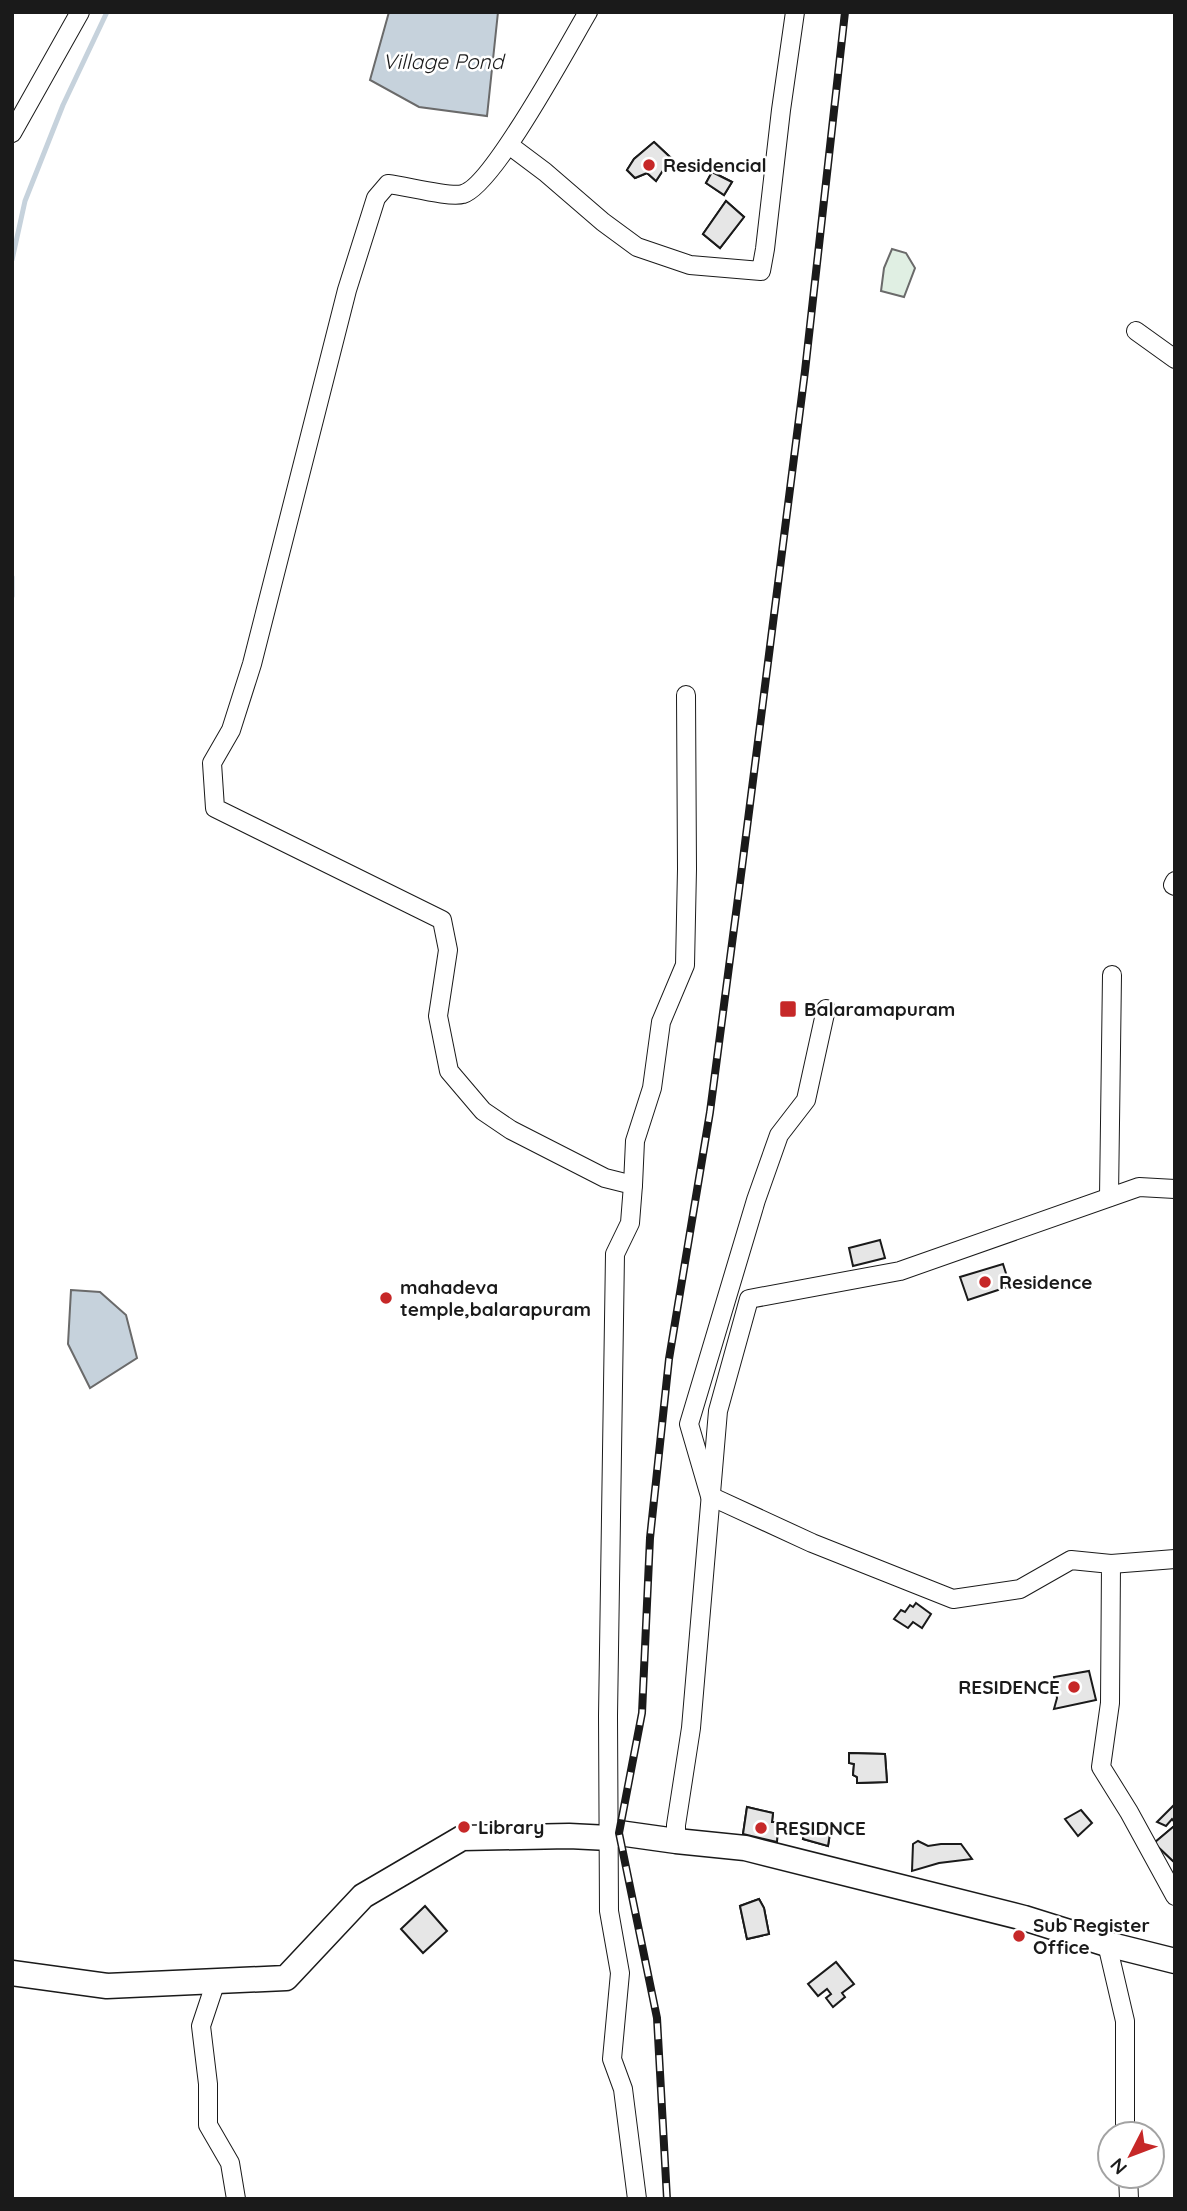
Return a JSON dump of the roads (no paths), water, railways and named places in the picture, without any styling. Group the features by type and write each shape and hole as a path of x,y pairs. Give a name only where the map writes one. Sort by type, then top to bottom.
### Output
{"main road":[{"path":"12,1973 107,1986 286,1978 363,1896 462,1838 609,1838 619,1833 746,1848 1024,1918 1107,1944 1175,1961"}],"street":[{"path":"12,133 80,12"},
{"path":"588,12 509,145 480,183 464,194 388,184 376,198 347,290 253,664 231,730 212,763 215,808 442,920 448,950 438,1016 449,1071 483,1111 511,1130 605,1178 633,1185"},
{"path":"509,145 637,247 690,265 761,271 795,12"},
{"path":"1136,331 1175,359"},
{"path":"637,2199 623,2089 612,2059 620,1973 610,1911 608,1716 615,1254 630,1223 635,1142 652,1088 661,1021 685,965 685,695"},
{"path":"1175,881 1175,886"},
{"path":"1109,1197 1112,975"},
{"path":"826,1009 806,1100 779,1135 756,1200 689,1424 710,1496 812,1543 953,1599 1020,1589 1071,1560 1111,1564 1175,1559"},
{"path":"676,1841 676,1825 691,1728 718,1411 749,1299 900,1271 1139,1187 1175,1189"},
{"path":"1111,1564 1110,1703 1101,1768 1129,1812 1175,1896"},
{"path":"1107,1944 1125,2021 1125,2120"},
{"path":"216,1981 201,2026 208,2084 208,2125 230,2163 236,2199"}],"water":[{"name":"Village Pond","path":"389,12 498,12 487,116 419,107 370,80"},
{"path":"71,1290 100,1292 126,1315 137,1358 90,1388 68,1344"}],"waterway":[{"path":"12,260 25,201 63,105 107,12"},
{"path":"12,577 12,596"}],"railway":[{"path":"667,2199 657,2018 619,1833 642,1713 650,1538 669,1359 710,1112 805,371 845,12"}],"place":[{"name":"Residencial","path":"649,165"},
{"name":"Balaramapuram","path":"788,1009"},
{"name":"Residence","path":"985,1282"},
{"name":"mahadeva temple,balarapuram","path":"386,1298"},
{"name":"RESIDENCE","path":"1074,1687"},
{"name":"Library","path":"464,1827"},
{"name":"RESIDNCE","path":"761,1828"},
{"name":"Sub Register Office","path":"1019,1936"}]}
